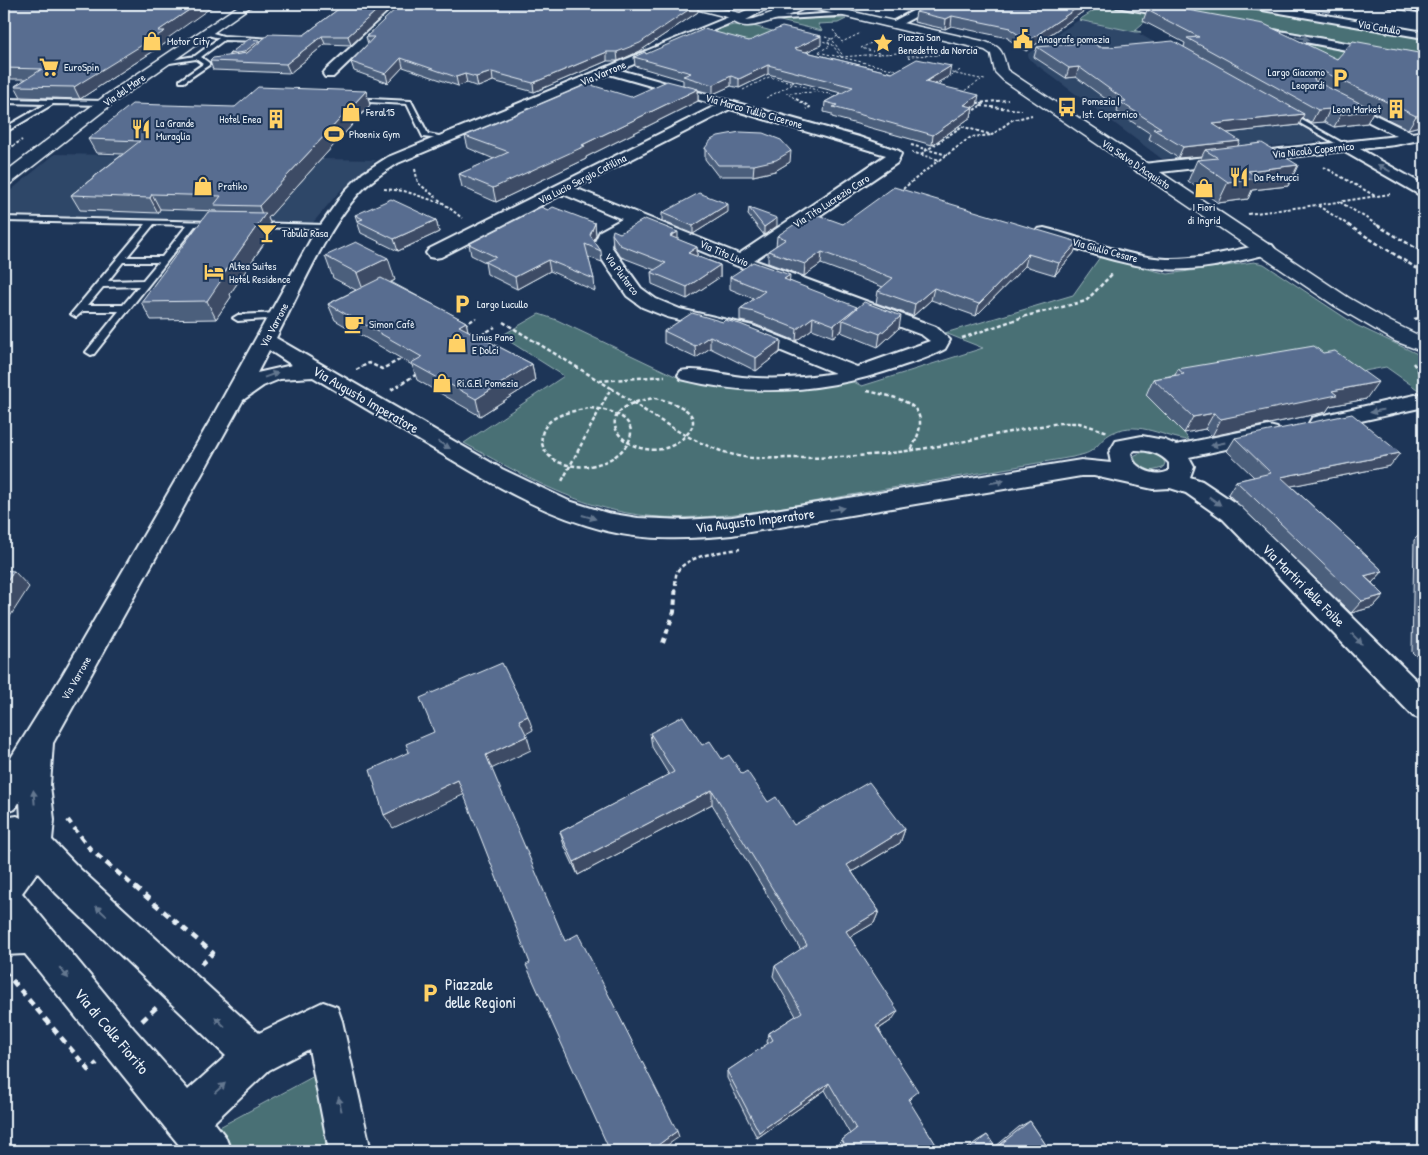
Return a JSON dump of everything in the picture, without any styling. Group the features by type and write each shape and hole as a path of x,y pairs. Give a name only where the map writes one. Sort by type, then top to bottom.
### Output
{"street":[{"name":"Via del Mare","path":"4,181 105,103 248,4"},
{"path":"328,74 404,4"},
{"path":"688,4 738,17 738,21 753,23 793,10 804,4"},
{"name":"Via Varrone","path":"4,798 40,740 232,401 326,227 353,188 393,160 770,4"},
{"name":"Via Salvo D'Acquisto","path":"804,4 982,44 995,49 999,54 1000,69 1004,74 1365,318 1424,346"},
{"path":"894,24 934,4"},
{"path":"1116,4 1190,17"},
{"name":"Via Catullo","path":"1245,4 1424,35"},
{"path":"1390,4 1424,9"},
{"name":"Via Salvo D'Acquisto","path":"793,10 849,14"},
{"name":"Via Varrone","path":"705,31 727,25 753,23"},
{"path":"1238,26 1424,61"},
{"name":"Via Marco Tullio Cicerone","path":"611,71 901,154"},
{"path":"1324,93 1418,137"},
{"name":"Via Lucio Sergio Catilina","path":"435,253 729,104"},
{"name":"Via Nicolò Copernico","path":"1143,169 1418,137"},
{"path":"1344,146 1424,190"},
{"name":"Via Tito Lucrezio Caro","path":"741,261 901,154"},
{"path":"860,183 898,193"},
{"name":"Via Tito Livio","path":"563,189 741,261 929,332 940,341"},
{"name":"Via Plutarco","path":"635,218 606,235 602,246 632,289 645,301 674,313 746,330 856,374"},
{"name":"Via Giulio Cesare","path":"1032,230 1154,262 1178,264 1266,250"},
{"name":"Via Augusto Imperatore","path":"266,340 493,474 546,501 589,517 644,528 702,528 748,524 1081,468 1094,468 1136,476 1151,481 1172,480"},
{"path":"688,375 716,382 756,385 835,379 931,349 940,341"},
{"path":"232,401 250,385 272,374 292,369 317,371"},
{"path":"1173,453 1424,400"},
{"path":"1136,476 1126,469 1119,456 1122,449 1128,444 1150,443 1173,453 1180,462 1182,471 1180,475 1172,480"},
{"name":"Via Martiri delle Foibe","path":"1172,480 1194,487 1232,513 1424,707"},
{"path":"4,888 19,840 38,820 34,785 40,740"},
{"path":"19,840 68,881 255,1056"},
{"name":"Via di Colle Fiorito","path":"4,899 19,936 120,1042 210,1151"},
{"path":"186,1120 255,1056 323,1022 350,1151"}],"lane":[{"path":"767,18 849,14"},
{"path":"206,33 223,38 271,39 259,49"},
{"path":"163,62 197,57 223,38"},
{"path":"197,57 207,64"},
{"path":"182,81 207,64 215,62"},
{"path":"339,99 409,102 425,136 448,138"},
{"path":"4,101 105,103"},
{"path":"4,130 52,102"},
{"path":"1277,108 1344,146"},
{"path":"4,219 227,225"},
{"path":"126,308 78,311 152,222"},
{"path":"91,352 192,224"},
{"path":"245,225 326,227"},
{"path":"121,260 164,259"},
{"path":"101,284 144,283"},
{"path":"238,318 279,316"}],"path":[{"path":"811,56 830,46 829,43 832,39 838,36"},
{"path":"825,37 832,39 841,57"},
{"path":"880,38 861,48 883,54"},
{"path":"811,40 829,43"},
{"path":"818,40 832,44 841,57"},
{"path":"832,61 841,57 935,51 939,55 907,56 910,59"},
{"path":"818,52 901,71 907,68"},
{"path":"868,70 876,66"},
{"path":"882,74 890,69 903,73"},
{"path":"934,86 962,69"},
{"path":"744,89 769,77 845,98"},
{"path":"761,100 800,78"},
{"path":"954,97 981,80"},
{"path":"801,112 810,107 786,93 822,92"},
{"path":"977,103 989,100 1014,99"},
{"path":"969,101 982,104 980,106"},
{"path":"967,115 980,106 1024,110"},
{"path":"898,193 971,138 992,135 1012,120 1035,115"},
{"path":"951,124 992,135"},
{"path":"920,155 961,126"},
{"path":"1297,152 1375,196"},
{"path":"901,154 920,155 940,160"},
{"path":"417,165 414,173 416,180 468,222 475,233"},
{"path":"379,188 400,190 444,204"},
{"path":"1218,218 1424,190"},
{"path":"1340,201 1424,253"},
{"path":"1317,205 1424,273"},
{"path":"940,341 970,336 1026,316 1086,301 1094,295 1128,256"},
{"path":"460,328 476,318"},
{"path":"503,322 633,403 688,434 727,453 756,458 819,458 911,450 988,437 1040,425 1066,422 1097,427 1128,444"},
{"path":"470,342 494,327"},
{"path":"353,371 369,363 382,369 406,356"},
{"path":"371,402 421,372"},
{"path":"598,381 688,375"},
{"path":"835,379 846,385 896,398 911,404 919,415 922,426 919,437 911,450"},
{"path":"557,490 611,388"},
{"path":"655,398 679,403 692,416 694,424 683,440 672,446 659,449 645,449 629,444 622,441 613,425 618,414 633,403 655,398"},
{"path":"600,408 618,414 626,420 631,428 632,437 629,444 619,455 606,462 592,465 571,465 550,457 543,449 540,440 543,430 551,421 575,409 600,408"},
{"path":"663,643 674,612 676,575 679,569 711,553 744,548"},
{"path":"4,971 90,1070 213,953 91,850 65,815"}],"shaded area":[{"path":"1079,20 1136,32 1327,140 1162,159 1029,59 1028,54 1034,49"},
{"path":"55,154 376,160 338,193 311,225 4,214 4,196"}],"green space":[{"path":"1104,4 1155,13 1135,30 1141,32 1079,20"},
{"path":"1128,4 1228,4 1424,38 1424,59 1413,54 1145,5 1143,7"},
{"path":"846,19 838,23 818,24 822,31 776,20"},
{"path":"734,25 753,26 783,34 750,48 705,32"},
{"path":"1248,31 1350,49 1335,60"},
{"path":"1100,257 1168,274 1254,262 1264,264 1356,325 1424,357 1424,392 1386,367 1337,376 1184,433 1189,440 1143,429 1124,429 1107,436 1089,452 1073,457 792,506 736,514 680,518 627,513 584,502 543,485 464,443 564,376 501,336 539,314 557,320 675,376 693,382 709,384 843,377 862,386 983,348 945,333 1073,295"},
{"path":"1146,451 1161,458 1165,463 1163,468 1151,471 1137,464 1135,455"},
{"path":"329,1068 346,1151 236,1151 214,1130"}],"building":[{"path":"4,4 198,4 158,31 165,31 74,87 15,86 42,69 4,68"},
{"path":"345,4 384,4 348,36 322,36 286,64 210,61 213,58 247,53 269,34 304,35"},
{"path":"401,4 600,4 618,9 634,4 697,4 640,43 617,52 607,52 533,83 492,72 476,77 465,74 456,77 401,58 386,74 351,62 374,37 366,37"},
{"path":"927,4 1029,4 1027,5 1029,8 1038,8 1045,4 1083,4 1028,41 1011,28 952,16 946,19 916,12 930,5"},
{"path":"1155,4 1264,24 1337,59 1353,41 1424,54 1424,114 1416,116 1322,71 1316,72 1313,76 1315,81 1374,110 1341,114 1330,109 1318,110 1187,38 1199,37 1147,10"},
{"path":"782,27 821,36 794,49 892,73 917,59 951,66 925,82 979,95 964,105 973,107 933,135 833,107 837,105 825,102 853,87 768,65 739,79 731,76 713,85 683,76 691,73 634,57 645,52 646,54 704,29 749,41"},
{"path":"249,39 260,40 244,52 229,54"},
{"path":"1173,41 1304,114 1213,124 1240,141 1183,147 1153,129 1161,128 1120,102 1126,101 1079,67 1069,68 1037,47 1092,42 1099,47 1110,47"},
{"path":"667,81 698,89 582,145 585,146 493,188 459,174 509,152 465,136 588,84 631,97"},
{"path":"258,87 366,91 259,206 214,205 221,196 152,194 150,198 71,195 140,141 88,139 132,104 235,107"},
{"path":"740,132 763,133 781,140 791,151 776,160 754,165 718,165 705,148 711,140 718,136"},
{"path":"1262,143 1298,165 1248,171 1258,178 1228,182 1197,160 1218,158 1205,150"},
{"path":"894,187 1078,242 1059,263 1028,254 979,304 934,288 915,304 878,291 893,278 822,252 805,264 768,251 786,239 777,236 798,222 804,224 818,215 843,224"},
{"path":"699,193 728,204 693,226 662,213"},
{"path":"391,199 436,220 394,239 357,221 363,219 355,215"},
{"path":"541,207 548,210 553,207 595,223 590,235 601,251 585,244 594,279 548,260 515,277 485,262 496,257 469,244"},
{"path":"749,208 777,218 764,227"},
{"path":"208,212 266,213 207,301 141,302"},
{"path":"645,219 678,232 670,236 697,247 688,253 720,265 687,287 651,272 666,263 620,245 612,234 613,230 620,233"},
{"path":"356,242 388,258 357,273 325,256"},
{"path":"753,262 790,275 784,279 857,307 834,325 813,317 797,329 754,312 740,309 765,291 730,277"},
{"path":"381,278 466,322 459,326 532,364 476,399 411,363 422,357 328,304"},
{"path":"864,302 901,316 880,334 843,320"},
{"path":"692,313 723,322 725,320 740,324 781,340 756,358 710,336 695,346 664,331"},
{"path":"1314,346 1323,353 1335,351 1378,382 1332,391 1337,395 1221,419 1214,413 1193,417 1153,379 1184,374 1178,369"},
{"path":"1352,414 1400,453 1281,477 1383,571 1364,576 1384,595 1362,601 1236,481 1271,473 1235,438"},
{"path":"1424,529 1424,643 1423,642"},
{"path":"4,570 14,571 4,586"},
{"path":"502,663 528,716 519,720 527,736 486,755 565,941 578,934 677,1131 650,1151 610,1151 526,965 530,963 458,780 384,815 370,770 409,752 406,744 434,732 420,698"},
{"path":"683,716 702,745 710,741 722,759 729,755 742,774 747,771 768,802 776,797 794,825 869,782 905,829 847,865 879,911 846,931 898,1011 876,1026 918,1091 908,1099 940,1151 848,1151 842,1140 856,1129 829,1083 759,1132 727,1071 773,1040 769,1033 802,1012 775,966 807,945 712,790 574,862 560,832 674,772 650,733"},
{"path":"1030,1121 1050,1151 967,1151 987,1135 996,1148"}],"place":[{"name":"Anagrafe pomezia","path":"1023,39"},
{"name":"Motor City","path":"152,41"},
{"name":"Piazza San Benedetto da Norcia","path":"883,43"},
{"name":"EuroSpin","path":"49,67"},
{"name":"Largo Giacomo Leopardi","path":"1340,78"},
{"name":"Pomezia | Ist. Copernico","path":"1067,107"},
{"name":"Leon Market","path":"1396,109"},
{"name":"Feral15","path":"351,112"},
{"name":"Hotel Enea","path":"276,119"},
{"name":"La Grande Muraglia","path":"141,129"},
{"name":"Phoenix Gym","path":"334,134"},
{"name":"Da Petrucci","path":"1239,177"},
{"name":"Pratiko","path":"203,186"},
{"name":"I Fiori di Ingrid","path":"1204,188"},
{"name":"Tabula Rasa","path":"267,233"},
{"name":"Altea Suites Hotel Residence","path":"214,272"},
{"name":"Largo Lucullo","path":"462,304"},
{"name":"Simon Cafè","path":"354,324"},
{"name":"Linus Pane E Dolci","path":"457,343"},
{"name":"Ri.G.El Pomezia","path":"442,383"},
{"name":"Piazzale delle Regioni","path":"430,993"}]}
